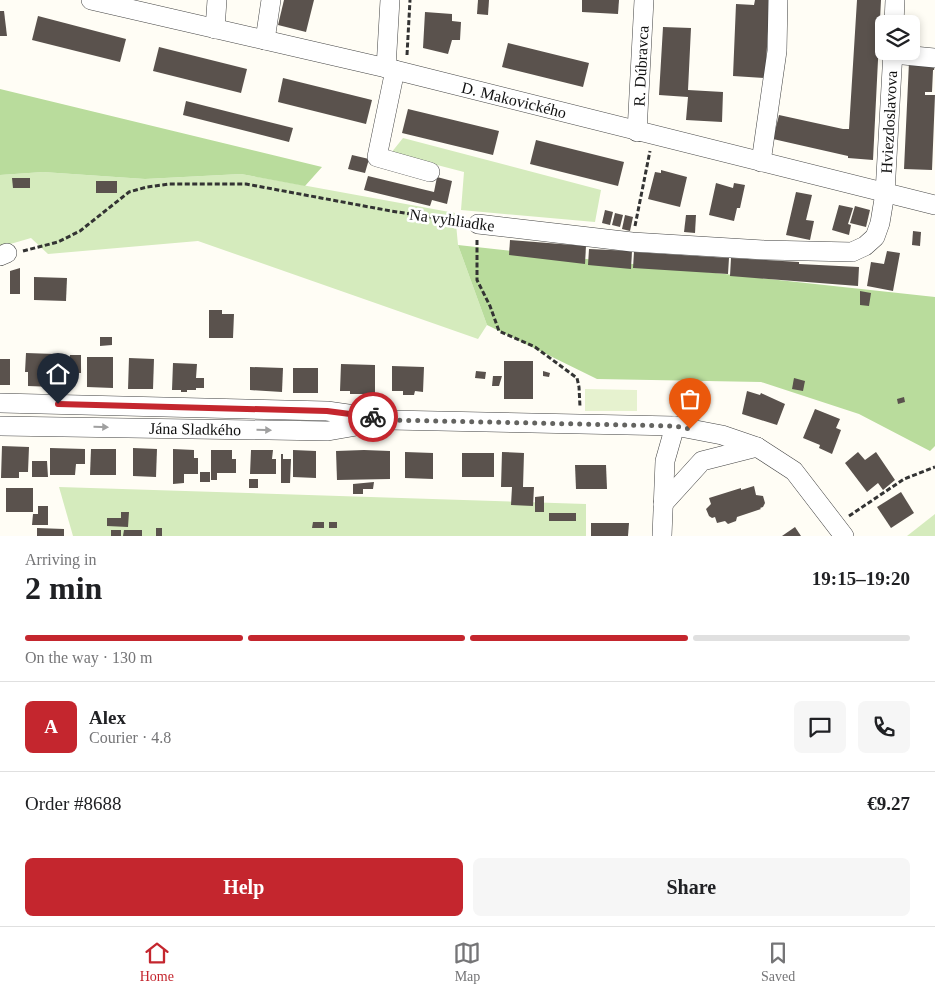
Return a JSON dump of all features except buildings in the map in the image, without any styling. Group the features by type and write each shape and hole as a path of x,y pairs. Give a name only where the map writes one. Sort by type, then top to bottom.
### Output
{"street":[{"name":"D. Makovického","path":"92,0 111,2 215,29 390,69 935,205"},
{"path":"215,29 217,0"},
{"path":"265,40 271,0"},
{"path":"390,0 390,69 376,157 430,172"},
{"name":"R. Dúbravca","path":"644,0 645,134"},
{"path":"761,162 777,51 778,0"},
{"path":"894,15 895,0"},
{"path":"920,56 935,58"},
{"name":"Hviezdoslavova","path":"885,193 893,60"},
{"name":"Na vyhliadke","path":"478,224 632,242 764,250 852,252 864,246 875,236 880,223 885,193"},
{"name":"Jána Sladkého","path":"0,403 327,411 390,420 674,426 722,435 757,447 794,471 845,527"},
{"name":"Jána Sladkého","path":"0,426 328,431 390,420"},
{"path":"662,536 665,461 674,426"},
{"path":"663,504 702,460 757,447"}],"path":[{"path":"632,242 645,134"},
{"name":"Na vyhliadke","path":"4,254 30,250 58,242 80,231 129,192 169,184 246,184 391,211 478,224"},
{"path":"478,224 477,280 490,306 499,331 535,347 577,378 580,424"},
{"path":"845,527 904,479 935,467"}],"green space":[{"path":"0,89 322,167 305,186 241,174 145,179 43,172 0,175"},
{"path":"403,138 601,190 595,222 461,210 464,172 391,153"},
{"path":"43,172 145,179 241,174 455,213 458,245 487,325 478,339 198,241 48,254 31,238 0,247 0,175"},
{"path":"458,245 935,297 935,446 930,451 859,414 761,382 597,379 487,325"},
{"path":"585,389 637,390 637,411 585,411"},
{"path":"59,487 586,504 586,536 73,536"},
{"path":"935,514 935,536 907,536"}],"way so far":[{"path":"373,417 390,420 674,426 690,429"}],"route":[{"path":"58,404 327,411 373,417"}]}
